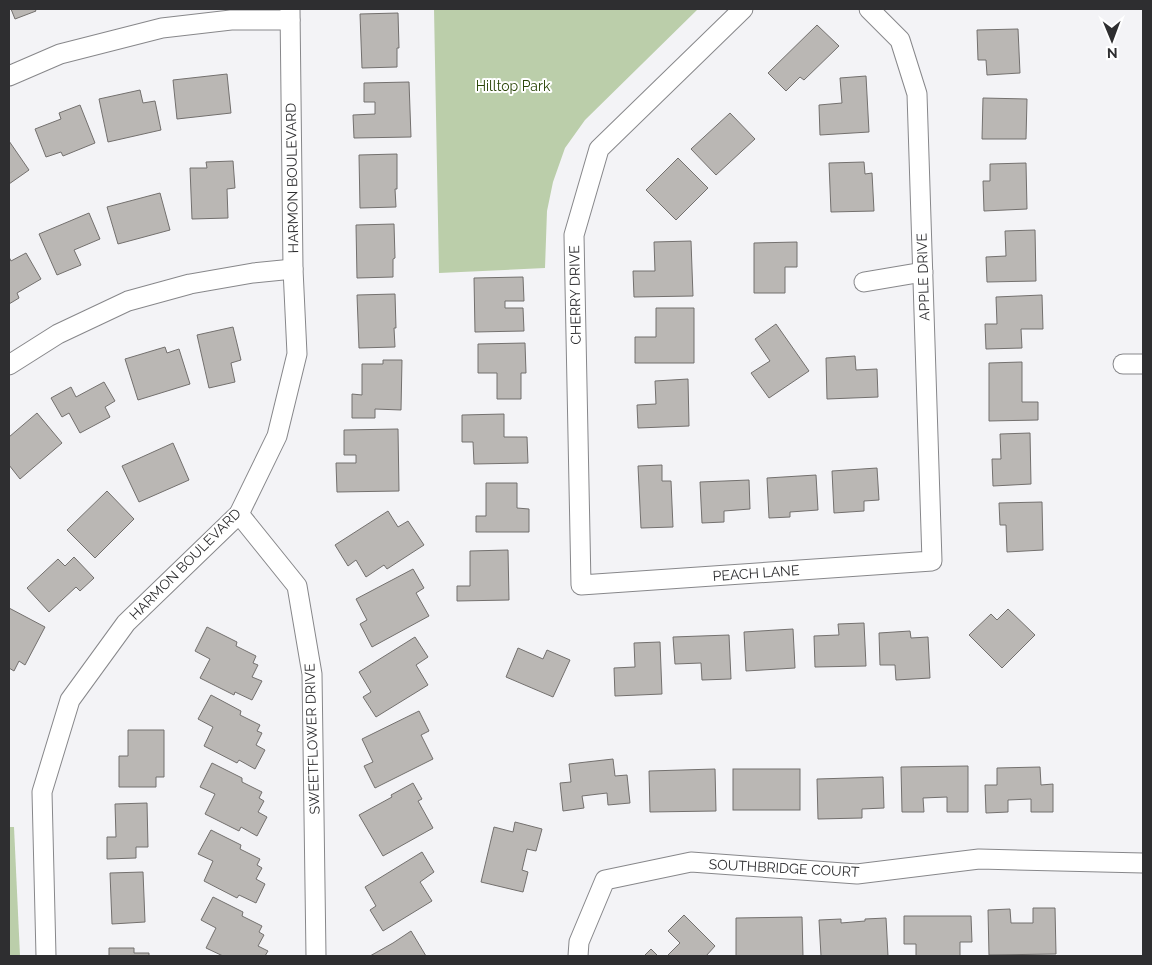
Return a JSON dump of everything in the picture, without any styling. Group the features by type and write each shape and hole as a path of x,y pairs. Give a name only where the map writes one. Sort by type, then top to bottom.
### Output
{"street":[{"name":"CHERRY DRIVE","path":"581,585 574,235 599,149 743,9"},
{"name":"APPLE DRIVE","path":"869,9 900,40 917,94 932,561"},
{"path":"9,76 60,54 162,28 290,14"},
{"name":"HARMON BOULEVARD","path":"46,956 42,792 70,700 126,623 239,514 277,436 298,354 293,270 290,14"},
{"path":"9,365 58,334 128,301 199,282 253,272 293,270"},
{"path":"864,282 923,272"},
{"path":"1123,364 1143,364"},
{"name":"SWEETFLOWER DRIVE","path":"239,514 297,586 312,674 316,956"},
{"name":"PEACH LANE","path":"581,585 932,561"},
{"name":"SOUTHBRIDGE COURT","path":"578,956 579,942 604,880 691,862 857,874 978,858 1143,863"}],"green space":[{"name":"Hilltop Park","path":"434,9 698,9 585,120 565,148 553,182 547,211 545,268 439,273"},
{"path":"9,827 14,827 20,956 9,956"}],"building":[{"path":"11,9 35,9 36,11 15,19"},
{"path":"398,13 399,48 397,48 397,67 362,68 360,14"},
{"path":"817,25 839,46 804,80 800,77 786,91 768,73"},
{"path":"1018,29 1020,73 987,75 986,60 978,60 977,30"},
{"path":"227,74 231,113 177,119 173,80"},
{"path":"866,76 869,132 820,135 819,105 842,103 840,78"},
{"path":"409,82 411,137 354,138 353,115 375,114 375,102 364,102 364,83"},
{"path":"140,90 143,103 155,101 161,130 108,142 99,99"},
{"path":"983,98 1027,99 1026,139 982,139"},
{"path":"80,105 95,143 63,156 61,152 46,157 35,129 61,119 59,113"},
{"path":"730,113 755,139 716,175 691,149"},
{"path":"9,141 29,170 9,184"},
{"path":"397,154 396,207 360,208 359,155"},
{"path":"678,158 708,188 676,220 646,190"},
{"path":"233,161 235,188 227,189 228,218 192,219 190,168 207,168 206,162"},
{"path":"864,162 865,174 872,173 874,211 831,212 829,163"},
{"path":"1026,163 1027,209 984,211 983,181 990,181 990,164"},
{"path":"160,193 170,230 118,244 107,207"},
{"path":"89,213 100,239 74,250 81,265 57,275 39,234"},
{"path":"394,224 395,258 393,259 393,277 357,278 356,225"},
{"path":"1035,230 1036,281 987,282 986,257 1006,256 1005,231"},
{"path":"691,241 693,296 634,297 633,271 655,271 654,242"},
{"path":"797,242 797,267 785,267 785,293 754,293 754,243"},
{"path":"26,253 41,279 17,293 19,298 9,304 9,257 11,261"},
{"path":"523,277 524,301 505,301 505,308 523,308 524,331 475,332 474,278"},
{"path":"395,294 395,347 359,348 357,295"},
{"path":"1042,295 1043,329 1021,329 1022,348 986,349 985,324 997,324 996,297"},
{"path":"656,308 694,308 694,363 635,363 635,337 656,337"},
{"path":"776,324 809,371 769,398 751,373 770,361 755,339"},
{"path":"233,327 241,360 231,363 235,382 209,388 197,335"},
{"path":"525,343 526,373 521,373 521,399 497,399 497,373 478,373 478,344"},
{"path":"165,347 167,353 179,349 190,384 138,400 125,359"},
{"path":"855,356 856,370 877,369 878,397 827,399 826,358"},
{"path":"383,360 402,360 401,410 375,409 375,418 352,418 352,394 362,395 362,364 383,364"},
{"path":"1022,362 1022,402 1038,402 1038,420 989,421 989,363"},
{"path":"688,379 689,426 638,428 637,405 656,404 655,381"},
{"path":"104,382 115,401 105,407 110,417 80,433 69,413 62,417 51,398 71,387 76,397"},
{"path":"37,413 62,443 20,479 9,465 9,437"},
{"path":"504,414 504,437 527,437 528,463 474,464 473,442 462,442 462,415"},
{"path":"398,429 399,491 337,492 336,463 356,463 356,455 344,455 344,430"},
{"path":"1030,433 1031,484 993,486 992,459 1001,459 1000,434"},
{"path":"173,443 189,480 139,502 122,466"},
{"path":"662,465 662,481 671,481 673,527 641,528 638,466"},
{"path":"877,468 879,500 864,501 864,511 834,513 832,471"},
{"path":"816,475 818,510 790,512 790,517 769,518 767,478"},
{"path":"749,480 750,509 724,511 724,522 702,523 700,482"},
{"path":"486,483 517,483 517,508 529,509 529,532 476,532 476,516 486,516"},
{"path":"107,491 134,519 95,558 67,530"},
{"path":"1042,502 1043,550 1007,552 1006,525 1000,525 999,503"},
{"path":"388,511 398,527 408,521 424,545 387,569 384,565 366,577 356,560 348,566 335,545"},
{"path":"508,550 509,600 457,601 457,586 470,586 470,551"},
{"path":"74,557 94,578 80,591 76,587 49,612 27,588 58,559 65,566"},
{"path":"413,569 424,588 416,593 429,616 372,647 360,624 367,620 356,599"},
{"path":"9,608 45,627 25,665 19,661 14,671 9,668"},
{"path":"1008,609 1035,635 1002,668 969,635 991,614 997,620"},
{"path":"864,623 866,666 815,667 814,636 839,635 838,624"},
{"path":"207,627 237,642 236,646 256,656 253,663 258,665 252,677 262,681 252,700 235,692 234,695 200,678 210,659 195,651"},
{"path":"793,629 795,668 746,671 744,632"},
{"path":"910,631 911,638 928,637 930,678 896,680 895,665 880,665 879,633"},
{"path":"729,635 731,679 702,680 701,663 675,664 673,637"},
{"path":"415,637 428,657 416,665 428,685 376,717 363,697 371,692 359,672"},
{"path":"660,642 662,694 615,696 614,668 635,667 634,643"},
{"path":"518,648 543,659 547,650 570,660 553,697 506,677"},
{"path":"211,695 241,711 240,715 260,725 257,731 262,733 256,745 265,750 255,769 239,760 237,763 204,746 213,727 198,719"},
{"path":"419,711 429,731 421,735 433,759 375,788 364,766 373,762 362,739"},
{"path":"128,730 164,730 164,777 156,777 156,787 119,787 119,756 128,756"},
{"path":"613,759 615,776 627,775 630,803 608,805 607,793 582,796 584,808 563,811 560,783 571,782 569,764"},
{"path":"212,763 242,778 242,782 262,792 259,798 264,801 258,812 267,817 257,836 241,827 239,831 205,814 215,794 200,787"},
{"path":"968,766 968,812 947,812 947,797 923,798 924,812 902,812 901,767"},
{"path":"1040,767 1041,785 1053,784 1053,812 1031,812 1031,799 1008,800 1008,812 986,813 985,785 997,785 997,768"},
{"path":"715,769 716,811 650,812 649,771"},
{"path":"733,769 800,769 800,810 733,810"},
{"path":"883,777 884,808 862,809 862,818 818,819 817,779"},
{"path":"413,783 422,799 418,801 433,828 383,856 359,815"},
{"path":"147,803 148,847 136,847 136,858 107,859 107,837 116,837 115,804"},
{"path":"515,822 542,829 536,851 527,849 522,870 528,872 523,892 481,882 494,827 513,832"},
{"path":"211,830 241,845 240,849 260,859 257,865 262,868 256,879 265,884 256,903 239,895 237,898 204,881 213,861 198,854"},
{"path":"422,852 434,872 420,882 432,901 383,931 370,910 376,906 365,887"},
{"path":"143,872 145,922 112,924 110,873"},
{"path":"213,897 243,912 242,916 262,926 259,932 264,935 258,946 268,951 265,956 223,956 206,948 216,928 201,920"},
{"path":"1033,908 1055,908 1056,954 989,955 988,910 1010,909 1011,923 1033,923"},
{"path":"684,915 715,946 706,956 667,956 680,943 668,931"},
{"path":"904,916 971,916 972,942 960,942 960,956 916,956 916,944 904,944"},
{"path":"802,917 803,956 736,956 736,918"},
{"path":"886,918 888,956 821,956 819,920 841,919 841,923"},
{"path":"411,931 426,956 370,956 393,943"},
{"path":"109,948 134,948 134,953 149,953 149,956 109,956"},
{"path":"651,949 658,956 644,956"}]}
